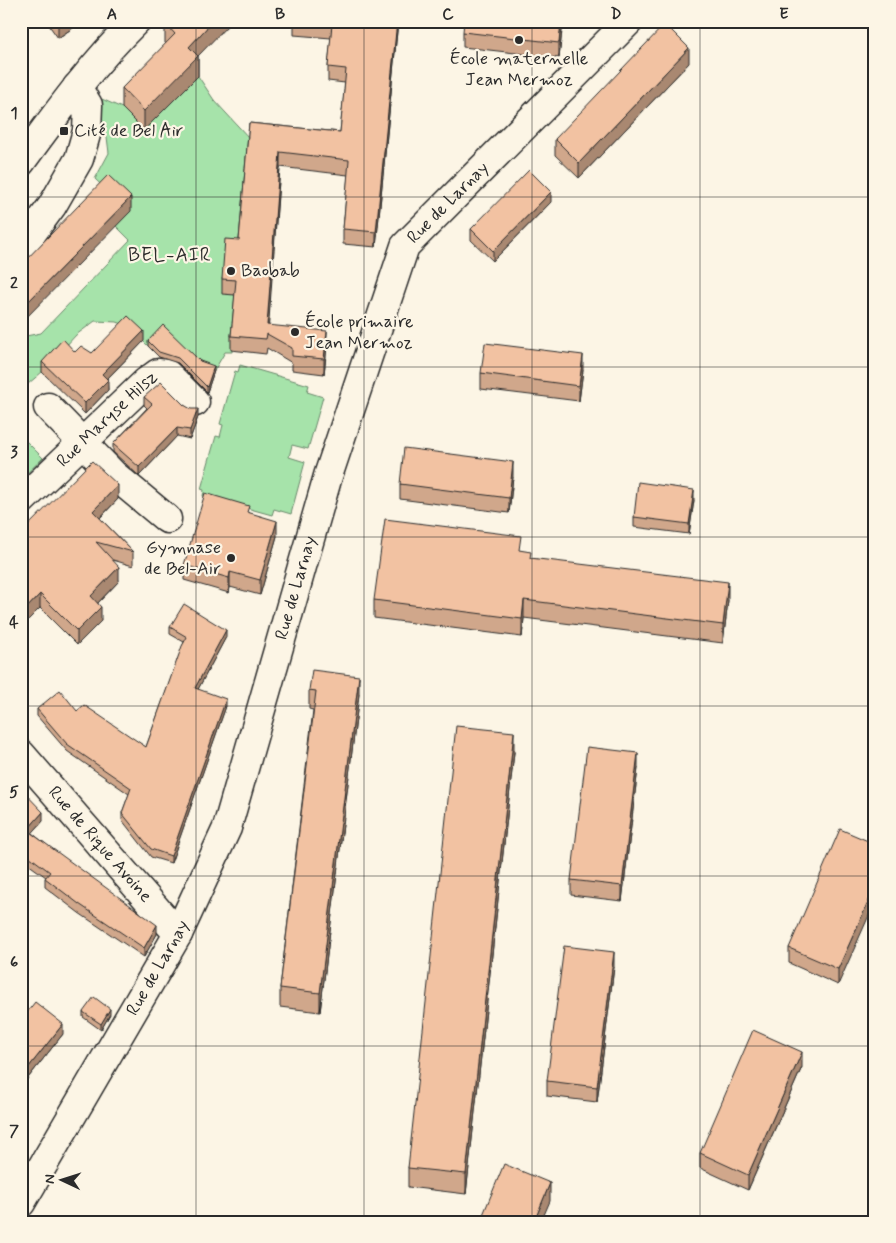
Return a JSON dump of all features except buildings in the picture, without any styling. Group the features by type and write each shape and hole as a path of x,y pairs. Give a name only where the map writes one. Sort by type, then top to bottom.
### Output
{"street":[{"path":"21,162 110,46 136,21"},
{"name":"Rue de Larnay","path":"21,1203 178,934 227,828 328,476 405,246 629,21"},
{"path":"21,248 52,206 78,159 86,131 88,105 77,87"},
{"name":"Rue Maryse Hilsz","path":"21,502 82,442 158,373 168,374 194,402"},
{"path":"48,407 114,475 167,519"},
{"name":"Rue de Rique Avoine","path":"21,754 178,934"}],"green space":[{"path":"198,76 214,100 249,138 239,255 222,293 236,295 232,352 225,352 214,371 200,366 163,331 148,346 128,326 117,322 95,321 76,335 42,372 21,390 21,337 41,333 130,240 116,226 130,212 95,179 109,153 107,137 94,134 95,96 122,108 144,130"},
{"path":"240,365 309,385 307,392 323,397 308,449 292,445 289,457 305,462 291,514 274,509 272,515 203,496 204,490 201,489 216,436 220,437 223,425 220,424 235,371 238,372"},
{"path":"21,436 43,458 21,479"}],"place":[{"name":"École maternelle Jean Mermoz","path":"519,40"},
{"name":"Cité de Bel Air","path":"64,131"},
{"name":"Baobab","path":"231,271"},
{"name":"École primaire Jean Mermoz","path":"295,332"},
{"name":"Gymnase de Bel-Air","path":"231,558"}],"district":[{"name":"BEL-AIR","path":"170,255"}]}
